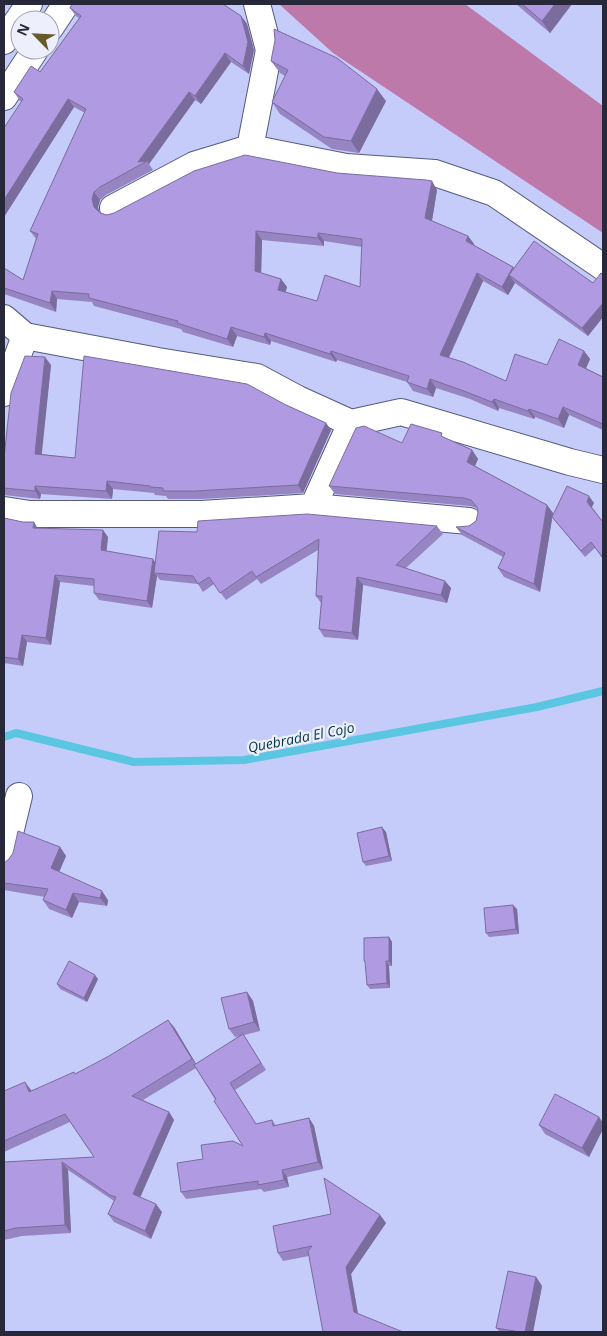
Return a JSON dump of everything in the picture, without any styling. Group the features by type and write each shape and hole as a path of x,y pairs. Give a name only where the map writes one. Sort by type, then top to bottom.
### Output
{"street":[{"path":"4,41 29,4"},
{"path":"250,148 269,50 256,4"},
{"path":"4,98 29,60"},
{"path":"113,208 194,165 250,148 346,167 435,173 444,176 494,193 603,267"},
{"path":"4,318 25,336 257,377 298,399 350,422 401,412 603,470"},
{"path":"4,393 25,336"},
{"path":"313,507 350,422"},
{"path":"4,510 30,514 201,514 313,507 469,521"},
{"path":"4,858 19,796"}],"shaded area":[{"path":"279,4 465,4 603,106 603,233 333,53"}],"building":[{"path":"72,4 223,4 241,16 248,42 243,66 225,53 195,96 189,92 138,162 147,161 94,192 92,199 94,207 100,213 107,215 114,213 194,171 245,155 337,173 432,181 425,218 468,236 466,241 513,267 502,287 477,273 440,355 463,362 506,381 515,354 547,365 559,339 584,351 578,365 603,377 603,424 563,407 558,419 494,399 492,402 430,379 427,389 407,382 409,376 331,351 330,354 265,333 264,337 231,327 227,339 177,323 178,321 89,298 89,294 52,291 50,303 4,288 4,268 23,280 38,234 30,231 86,109 68,99 4,200 4,128 23,99 14,92 31,66 40,72 49,60 60,60 60,45 81,16 70,8","holes":["256,231 318,238 318,233 362,239 360,287 325,275 317,301 278,290 281,279 255,271"]},
{"path":"522,4 555,4 542,21"},
{"path":"274,29 337,58 377,89 351,141 324,137 272,102 288,70 271,61 275,40"},
{"path":"534,241 593,283 601,273 603,276 603,303 582,328 509,275"},
{"path":"25,356 45,357 35,454 75,458 84,356 247,384 286,405 326,423 298,485 163,491 163,488 107,481 106,491 35,486 35,491 4,488 4,458 11,393"},
{"path":"411,424 442,433 441,436 472,450 467,462 547,505 534,584 498,568 505,553 456,527 469,526 476,521 477,507 471,500 329,486 356,428 364,426 402,443"},
{"path":"567,486 589,496 587,502 603,522 603,558 591,542 581,551 552,517"},
{"path":"307,514 437,526 396,565 445,581 441,595 357,577 352,633 319,629 322,596 316,596 319,539 256,577 252,571 220,593 209,577 198,584 193,576 154,573 159,531 197,532 198,521"},
{"path":"4,518 34,522 33,528 103,530 101,550 153,559 147,601 94,593 94,579 55,575 46,638 22,635 18,659 4,657"},
{"path":"382,827 389,856 363,862 357,833"},
{"path":"18,831 60,847 51,868 102,891 100,898 73,893 66,910 43,900 48,889 4,883 4,863 13,853"},
{"path":"513,905 516,929 486,933 484,908"},
{"path":"389,937 389,961 386,961 387,983 367,985 364,938"},
{"path":"69,961 95,975 84,998 57,984"},
{"path":"247,992 254,1022 229,1029 221,998"},
{"path":"168,1020 192,1059 132,1096 169,1112 133,1194 156,1204 145,1231 108,1214 116,1197 110,1195 62,1162 65,1225 16,1228 4,1231 4,1162 94,1157 65,1114 4,1141 4,1091 25,1082 29,1092 74,1072 75,1074 109,1056"},
{"path":"243,1034 261,1063 230,1083 256,1124 272,1120 273,1126 309,1118 318,1162 282,1170 284,1180 258,1185 258,1181 181,1192 177,1163 203,1159 201,1145 233,1141 243,1146 214,1101 216,1099 194,1065"},
{"path":"555,1094 599,1117 582,1148 539,1125"},
{"path":"324,1178 380,1215 346,1267 354,1312 403,1332 323,1332 308,1251 312,1246 278,1253 273,1226 331,1214"},
{"path":"508,1271 536,1277 525,1332 496,1328"}],"waterway":[{"name":"Quebrada El Cojo","path":"4,737 16,733 134,762 244,760 537,707 603,691"}]}
